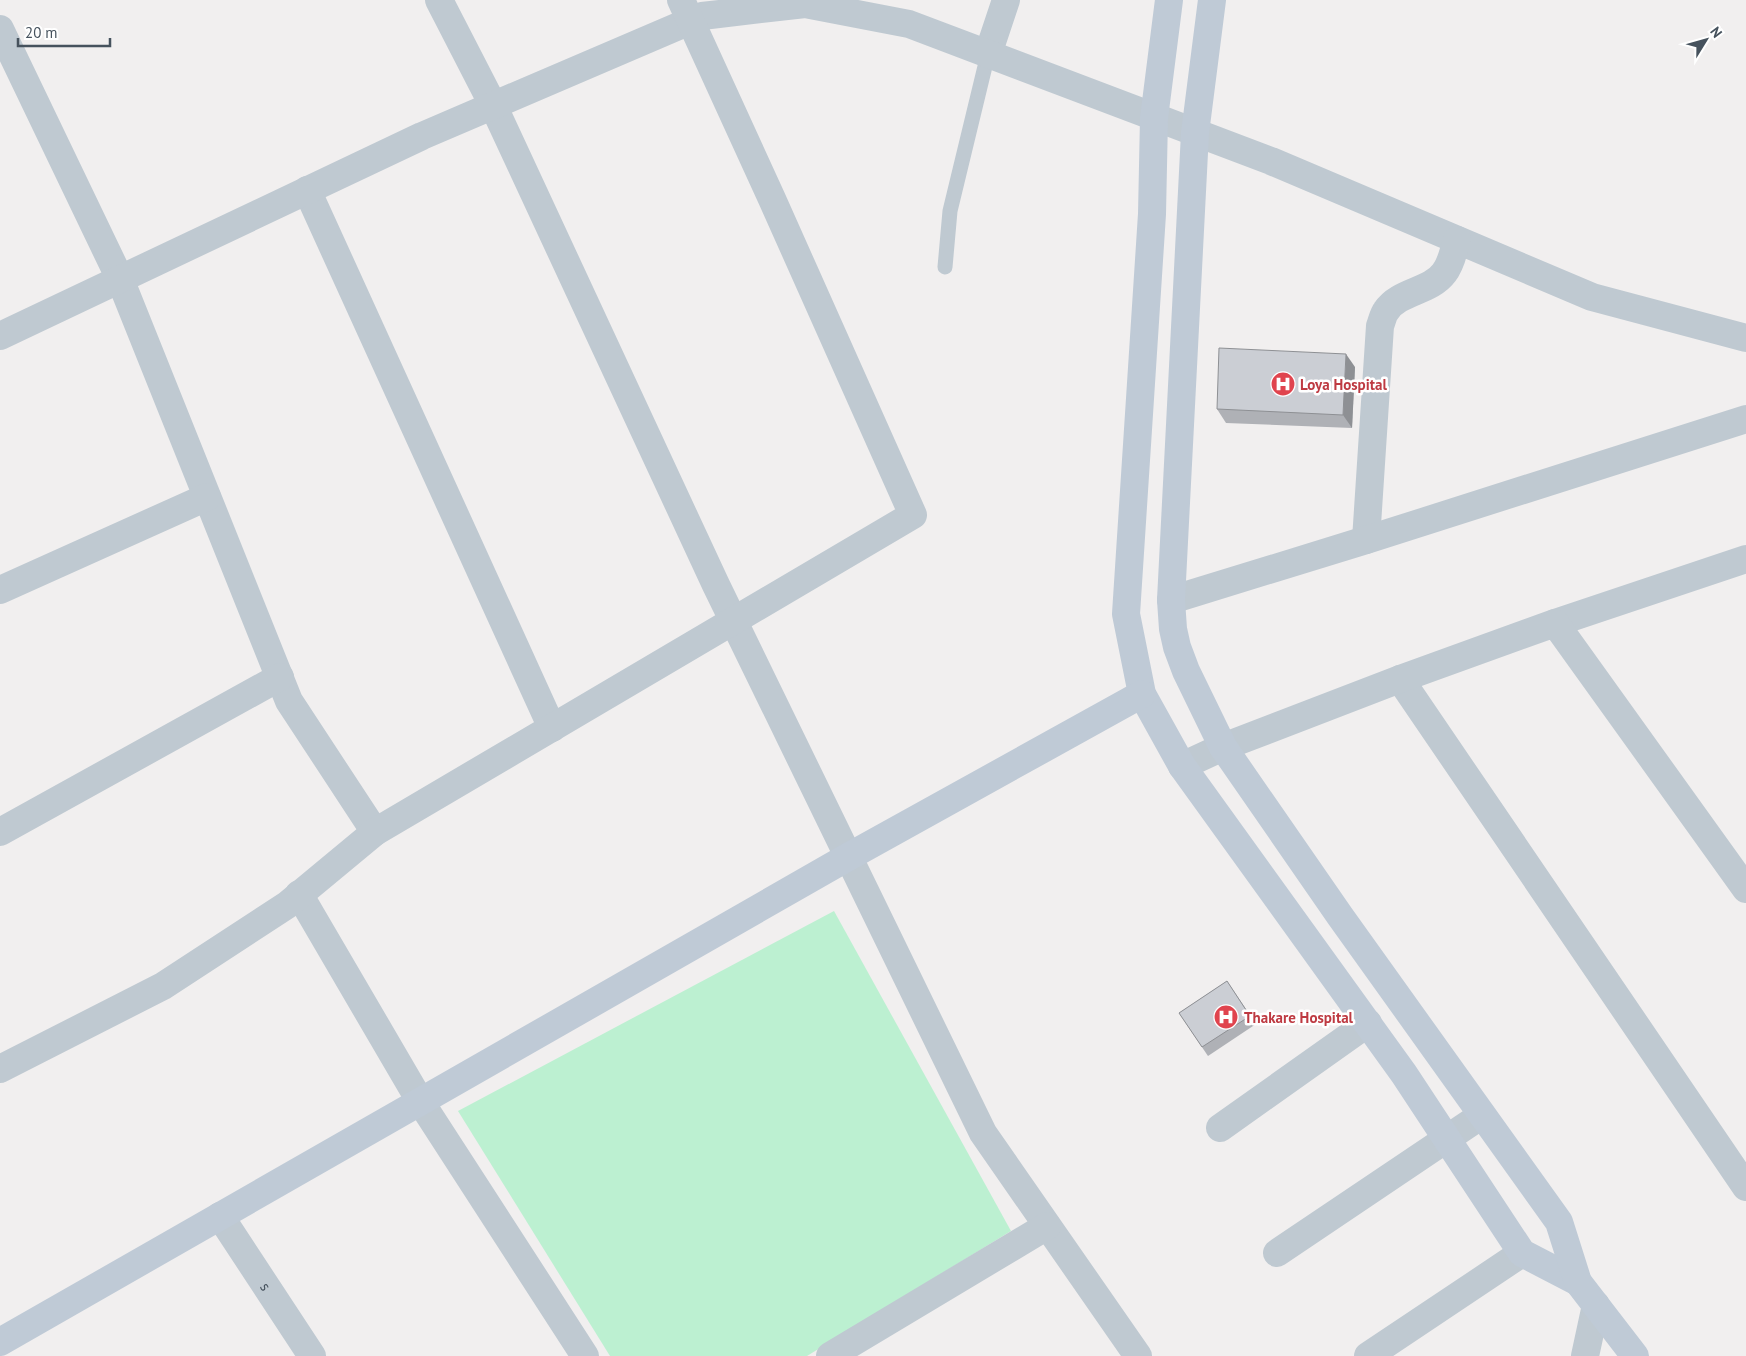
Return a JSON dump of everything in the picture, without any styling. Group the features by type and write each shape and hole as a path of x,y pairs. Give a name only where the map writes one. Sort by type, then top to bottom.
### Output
{"street":[{"path":"439,0 493,106 733,621 983,1134 1138,1356"},
{"path":"988,54 1006,0"},
{"path":"1169,0 1154,118 1152,214 1126,614 1142,694 1182,766 1404,1074 1522,1253 1578,1282"},
{"path":"1212,0 1195,133 1171,600 1173,629 1177,647 1186,671 1222,747 1340,916 1559,1222 1578,1282 1634,1356"},
{"path":"0,336 422,136 493,106 686,11 702,16 805,4 909,24 1271,162 1592,297 1746,338"},
{"path":"0,1069 163,986 287,904 375,832 913,515 686,11"},
{"path":"0,29 120,279 290,701 375,832"},
{"path":"307,190 552,728"},
{"path":"1366,540 1380,326 1386,311 1399,299 1443,275 1450,264 1457,240"},
{"path":"1171,600 1746,419"},
{"path":"0,590 207,497"},
{"path":"1182,766 1222,747 1400,679 1555,623 1746,559"},
{"path":"1555,623 1745,885"},
{"path":"0,832 280,677"},
{"path":"1400,679 1746,1187"},
{"path":"0,1342 848,857 1142,694"},
{"path":"299,894 420,1101 585,1356"},
{"path":"1220,1128 1368,1024"},
{"path":"1277,1253 1482,1115"},
{"name":"s","path":"220,1216 312,1356"},
{"path":"830,1356 1047,1226"},
{"path":"1368,1356 1522,1253"},
{"path":"1585,1356 1596,1305"}],"lane":[{"path":"945,267 950,211 988,54"}],"green space":[{"path":"834,911 1011,1231 807,1356 610,1356 458,1111"}],"building":[{"path":"1219,348 1346,354 1343,415 1217,409"},
{"path":"1227,981 1250,1016 1202,1047 1179,1013"}],"place":[{"name":"Loya Hospital","path":"1283,384"},
{"name":"Thakare Hospital","path":"1226,1017"}]}
